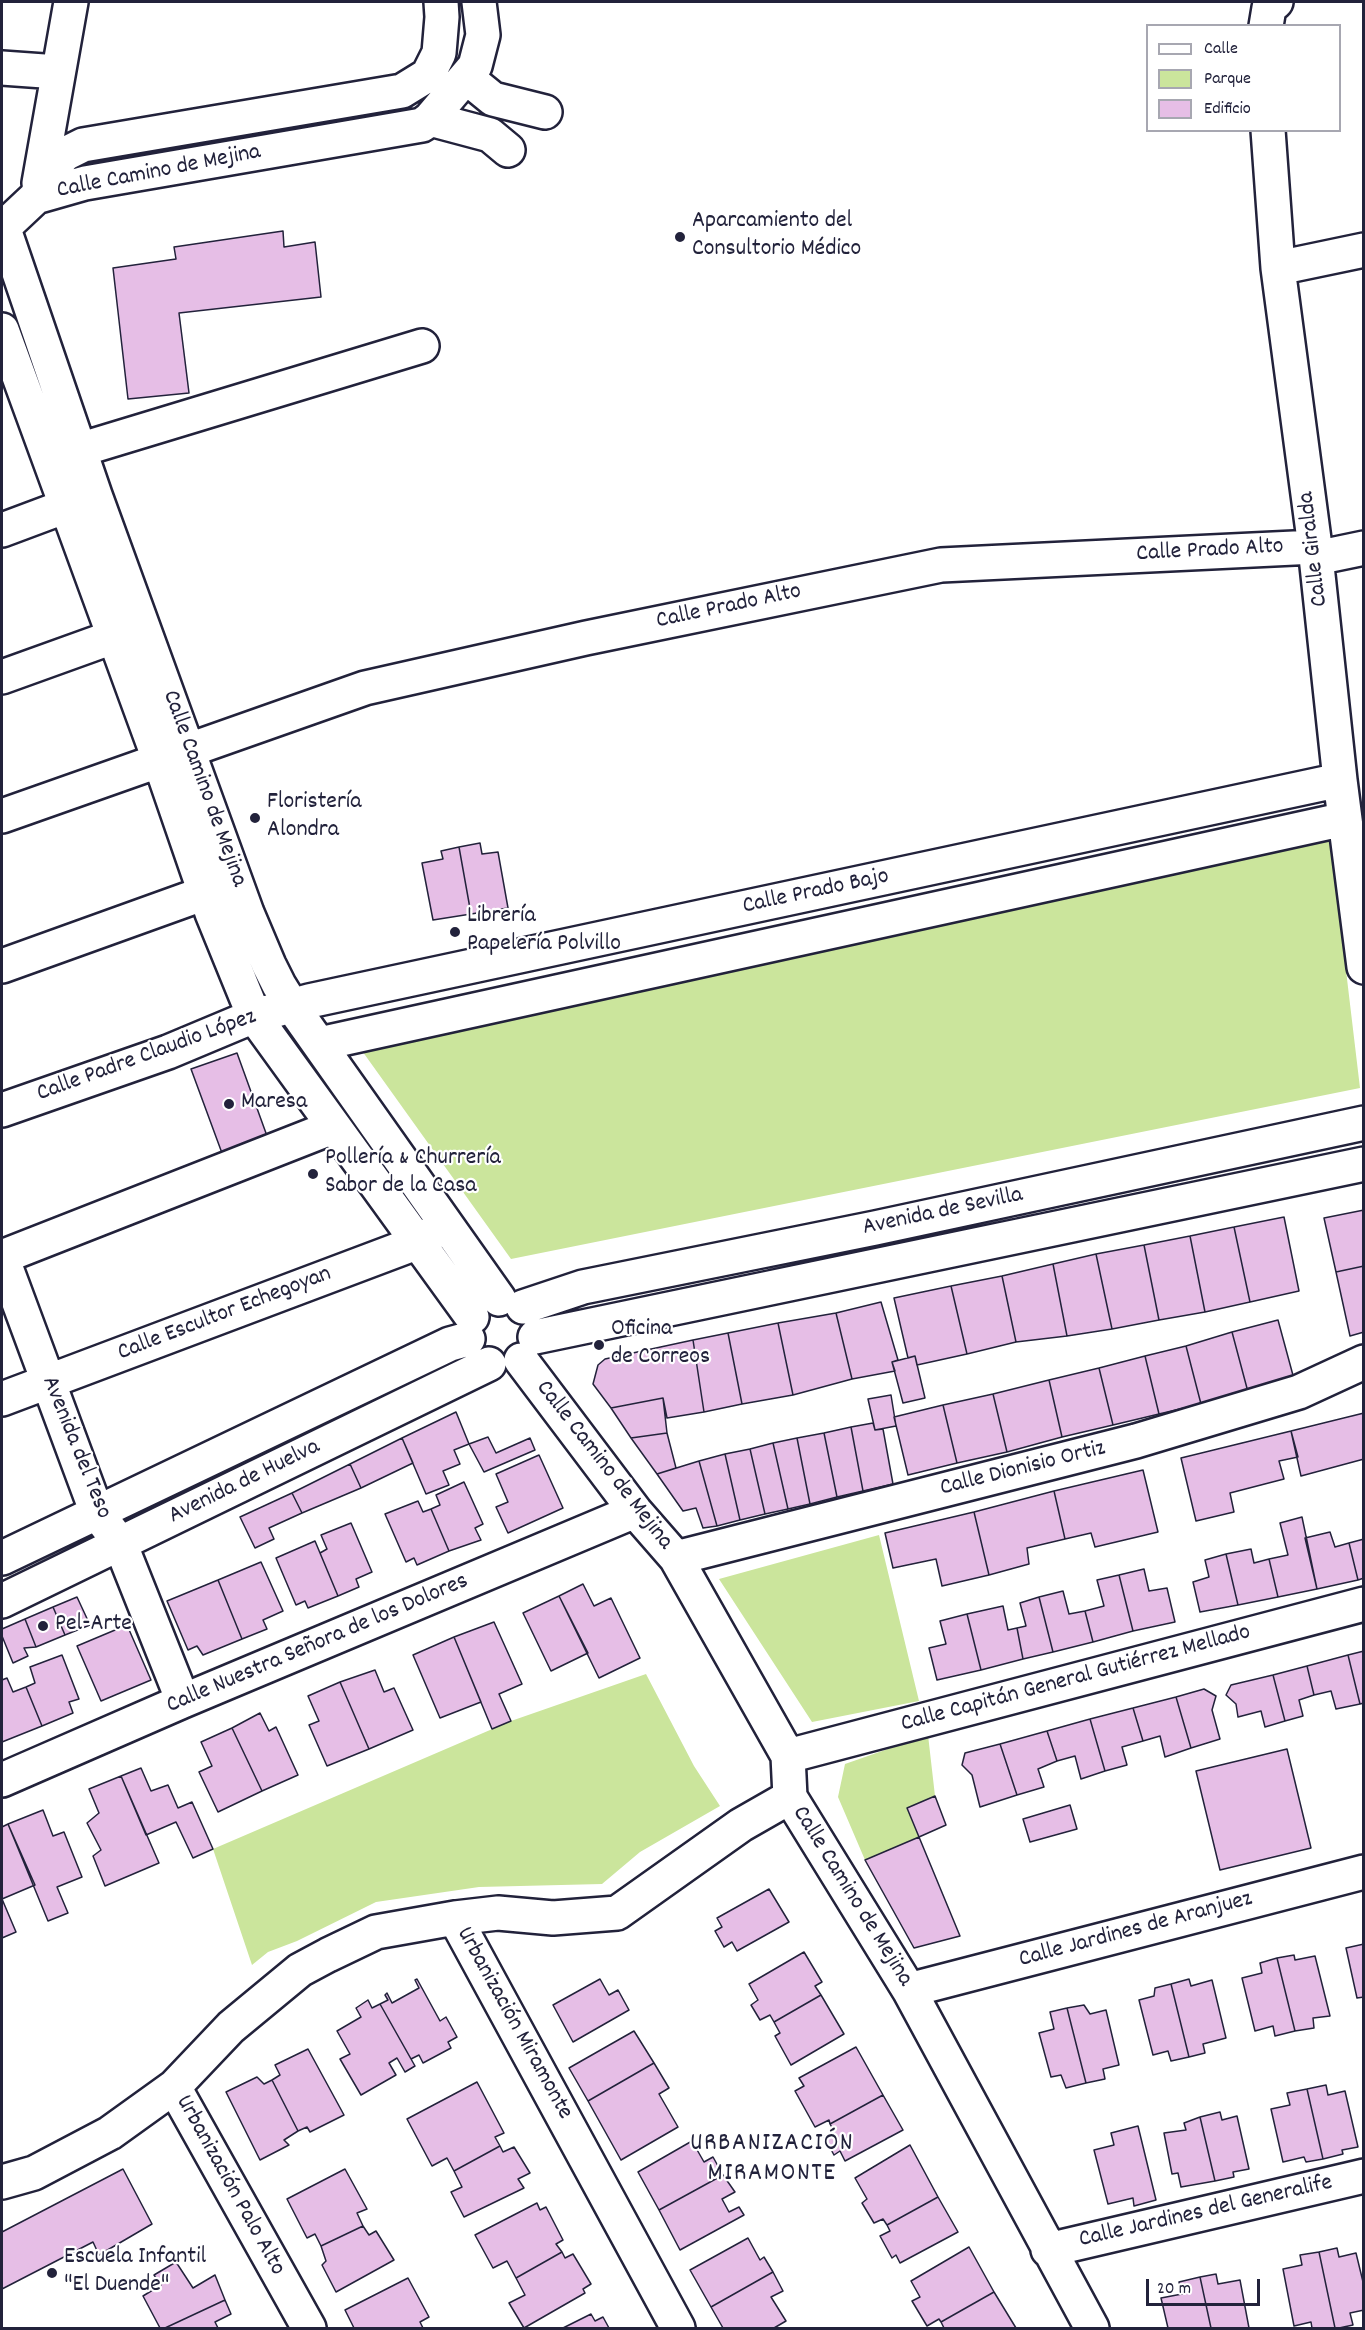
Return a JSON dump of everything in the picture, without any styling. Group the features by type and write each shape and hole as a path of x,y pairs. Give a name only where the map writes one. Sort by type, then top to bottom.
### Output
{"street":[{"path":"3,229 36,197 70,2"},
{"path":"441,2 439,52 428,75 493,99 545,112"},
{"name":"Calle Camino de Mejina","path":"36,197 86,183 422,125 430,119 475,66 483,35 479,2"},
{"path":"1266,24 1269,8 1276,2"},
{"path":"2,68 58,72"},
{"name":"Calle Camino de Mejina","path":"36,197 46,175 65,154 83,145 402,91 428,75"},
{"path":"430,119 490,135 508,150"},
{"name":"Calle Giralda","path":"1268,132 1278,268 1316,552 1340,780 1353,838 1364,967"},
{"name":"Calle Camino de Mejina","path":"3,229 95,495 174,755 206,893 239,983 254,1016 416,1243 470,1328"},
{"path":"1278,268 1364,250"},
{"name":"Calle Camino de Mejina","path":"2,330 10,382 64,506 113,637 174,755 279,985 446,1225 511,1303"},
{"path":"80,450 422,346"},
{"path":"2,530 95,495"},
{"name":"Calle Prado Alto","path":"2,816 365,688 586,638 941,565 1316,552 1364,548"},
{"path":"2,677 113,637"},
{"name":"Calle Prado Bajo","path":"292,1006 1340,780"},
{"name":"Calle Prado Bajo","path":"319,1044 1353,838"},
{"path":"2,966 206,893"},
{"name":"Calle Padre Claudio López","path":"2,1110 168,1052 254,1016 292,1006"},
{"name":"Avenida de Sevilla","path":"511,1303 887,1226 1364,1123"},
{"path":"2,1257 333,1127"},
{"name":"Avenida de Sevilla","path":"528,1349 1364,1164"},
{"name":"Calle Escultor Echegoyan","path":"2,1399 416,1243 446,1225"},
{"name":"Avenida del Teso","path":"2,1257 97,1513 120,1543 183,1701"},
{"path":"511,1303 530,1316 534,1326 528,1349 505,1366 489,1364 475,1354 470,1328 482,1305 511,1303"},
{"name":"Avenida de Huelva","path":"2,1558 450,1344 470,1328"},
{"name":"Calle Camino de Mejina","path":"528,1349 635,1511 676,1558 788,1755 790,1797 909,1990 1092,2328"},
{"name":"Calle Dionisio Ortiz","path":"676,1558 1136,1441 1299,1392 1364,1362"},
{"name":"Avenida de Huelva","path":"2,1601 489,1364"},
{"name":"Calle Nuestra Señora de los Dolores","path":"2,1780 183,1701 635,1511"},
{"name":"Calle Capitán General Gutiérrez Mellado","path":"788,1755 1364,1604"},
{"name":"Urbanización Miramonte","path":"678,2328 455,1918 498,1913 553,1918 617,1913 741,1825 790,1797"},
{"name":"Calle Jardines de Aranjuez","path":"909,1990 1364,1872"},
{"name":"Urbanización Palo Alto","path":"309,2328 174,2087 231,2027 300,1970 376,1932 455,1918"},
{"path":"2,2182 34,2173 110,2133 174,2087"},
{"name":"Calle Jardines del Generalife","path":"1048,2250 1364,2176"}],"green space":[{"path":"1330,836 1360,1088 511,1259 360,1048"},
{"path":"879,1535 919,1701 812,1722 719,1579"},
{"path":"646,1674 694,1766 720,1806 640,1852 602,1884 479,1887 376,1902 297,1941 268,1952 252,1965 213,1849 511,1721"},
{"path":"928,1735 935,1796 907,1808 919,1837 865,1860 838,1797 845,1764"}],"building":[{"path":"283,231 284,247 315,242 321,297 179,313 189,393 128,399 113,268 176,259 174,247"},
{"path":"480,843 482,854 498,852 508,908 471,914 459,847"},
{"path":"459,847 471,914 433,920 422,863 443,859 441,851"},
{"name":"Maresa","path":"237,1053 271,1147 226,1164 191,1069"},
{"path":"1364,1210 1364,1266 1336,1272 1324,1218"},
{"path":"1284,1217 1299,1291 1250,1302 1234,1227"},
{"path":"1234,1227 1250,1302 1205,1312 1190,1236"},
{"path":"1190,1236 1205,1312 1159,1320 1144,1245"},
{"path":"1144,1245 1159,1320 1112,1329 1096,1254"},
{"path":"1096,1254 1112,1329 1067,1336 1053,1264"},
{"path":"1053,1264 1067,1336 1016,1342 1002,1276"},
{"path":"1364,1266 1364,1332 1350,1336 1336,1272"},
{"path":"1002,1276 1016,1342 967,1354 951,1286"},
{"path":"951,1286 967,1354 917,1365 915,1356 908,1358 894,1298"},
{"path":"881,1302 898,1360 892,1362 895,1371 852,1379 836,1313"},
{"path":"836,1313 852,1379 793,1395 778,1323"},
{"path":"1278,1320 1294,1379 1248,1392 1232,1332"},
{"path":"778,1323 793,1395 742,1404 728,1333"},
{"path":"1232,1332 1248,1392 1201,1404 1186,1346"},
{"path":"728,1333 742,1404 704,1412 693,1340"},
{"path":"693,1340 704,1412 667,1418 663,1398 611,1408 593,1384 598,1365 605,1359"},
{"path":"1186,1346 1201,1404 1159,1414 1145,1356"},
{"path":"915,1356 925,1398 903,1403 892,1362"},
{"path":"1145,1356 1159,1414 1113,1425 1099,1368"},
{"path":"1099,1368 1113,1425 1062,1437 1049,1380"},
{"path":"1049,1380 1062,1437 1007,1452 993,1394"},
{"path":"993,1394 1007,1452 957,1463 943,1405"},
{"path":"891,1395 896,1426 875,1430 868,1399"},
{"path":"663,1398 667,1433 631,1438 611,1408"},
{"path":"943,1405 957,1463 908,1475 894,1417"},
{"path":"456,1412 469,1444 454,1450 460,1464 443,1471 449,1485 426,1494 402,1438"},
{"path":"1364,1413 1364,1459 1301,1476 1291,1431"},
{"path":"873,1423 875,1430 883,1429 893,1484 863,1491 851,1427"},
{"path":"851,1427 863,1491 837,1497 824,1433"},
{"path":"1291,1431 1298,1457 1279,1461 1284,1479 1230,1493 1234,1512 1196,1521 1181,1458"},
{"path":"667,1433 676,1468 657,1474 631,1438"},
{"path":"824,1433 837,1497 810,1504 797,1438"},
{"path":"488,1437 496,1453 530,1438 535,1450 484,1472 469,1444"},
{"path":"402,1438 413,1463 361,1488 350,1464"},
{"path":"797,1438 810,1504 788,1509 773,1443"},
{"path":"773,1443 788,1509 765,1514 750,1449"},
{"path":"750,1449 765,1514 740,1520 725,1454"},
{"path":"725,1454 740,1520 717,1526 699,1461"},
{"path":"539,1455 563,1508 508,1533 496,1507 508,1502 496,1474"},
{"path":"699,1461 717,1526 703,1528 696,1508 683,1511 657,1474"},
{"path":"350,1464 361,1488 302,1513 292,1493"},
{"path":"1143,1470 1158,1532 1095,1547 1091,1533 1065,1539 1054,1491"},
{"path":"464,1482 483,1524 475,1528 481,1540 449,1551 431,1509 440,1505 436,1495"},
{"path":"1054,1491 1065,1539 1027,1548 1029,1564 989,1575 974,1512"},
{"path":"292,1493 302,1513 269,1528 274,1539 255,1548 240,1517"},
{"path":"418,1501 423,1512 431,1509 449,1551 417,1565 414,1558 406,1562 385,1514"},
{"path":"974,1512 989,1575 942,1586 936,1559 893,1568 885,1533"},
{"path":"1302,1517 1317,1589 1278,1597 1269,1559 1288,1555 1280,1523"},
{"path":"351,1523 372,1572 356,1579 359,1587 338,1596 320,1553 327,1549 321,1535"},
{"path":"1330,1532 1335,1547 1349,1543 1358,1580 1317,1589 1305,1538"},
{"path":"1364,1539 1364,1578 1358,1580 1349,1543"},
{"path":"315,1541 338,1596 308,1608 305,1601 296,1605 276,1558"},
{"path":"1251,1549 1254,1563 1269,1559 1278,1597 1238,1605 1226,1554"},
{"path":"1226,1554 1238,1605 1200,1612 1193,1582 1209,1577 1205,1560"},
{"path":"261,1562 283,1611 263,1620 267,1629 242,1639 218,1580"},
{"path":"1144,1569 1149,1591 1167,1588 1175,1622 1133,1631 1119,1575"},
{"path":"1119,1575 1133,1631 1093,1642 1085,1611 1104,1606 1097,1580"},
{"path":"218,1580 242,1639 203,1655 197,1646 188,1650 167,1601"},
{"path":"583,1584 594,1606 611,1598 640,1658 599,1678 559,1596"},
{"path":"1063,1591 1069,1614 1085,1611 1093,1642 1053,1652 1039,1597"},
{"path":"559,1596 588,1653 551,1671 523,1613"},
{"path":"77,1597 90,1625 65,1635 53,1607"},
{"path":"1039,1597 1053,1652 1023,1659 1017,1628 1026,1626 1020,1603"},
{"path":"1003,1606 1008,1630 1017,1628 1023,1659 981,1670 967,1614"},
{"path":"53,1607 65,1635 36,1647 25,1619"},
{"path":"967,1614 981,1670 937,1680 929,1648 946,1644 940,1621"},
{"path":"25,1619 36,1647 24,1648 28,1656 13,1663 2,1636 2,1629"},
{"path":"494,1622 522,1684 499,1694 511,1721 492,1729 454,1637"},
{"path":"127,1625 151,1680 101,1701 77,1646"},
{"path":"454,1637 481,1702 440,1718 413,1655"},
{"path":"1364,1651 1364,1703 1360,1704 1348,1655"},
{"path":"62,1655 79,1699 69,1702 73,1713 42,1726 26,1687 35,1683 30,1667"},
{"path":"1348,1655 1360,1704 1336,1709 1331,1691 1314,1695 1307,1666"},
{"path":"1307,1666 1314,1695 1299,1700 1303,1716 1285,1721 1273,1675"},
{"path":"375,1670 384,1692 394,1688 413,1730 369,1749 340,1682"},
{"path":"1273,1675 1285,1721 1265,1727 1261,1711 1238,1717 1236,1704 1226,1695 1231,1685"},
{"path":"7,1678 13,1692 26,1687 42,1726 2,1742 2,1680"},
{"path":"340,1682 369,1749 327,1766 309,1725 319,1721 308,1696"},
{"path":"1204,1689 1216,1696 1212,1710 1220,1739 1191,1748 1176,1697"},
{"path":"1176,1697 1191,1748 1165,1757 1160,1736 1143,1741 1133,1708"},
{"path":"1133,1708 1143,1741 1122,1747 1127,1765 1105,1771 1090,1719"},
{"path":"260,1713 269,1731 276,1727 298,1775 262,1791 232,1728"},
{"path":"1090,1719 1105,1771 1081,1779 1075,1756 1057,1761 1047,1731"},
{"path":"232,1728 262,1791 218,1812 199,1772 212,1766 201,1742"},
{"path":"1047,1731 1057,1761 1038,1769 1044,1787 1017,1795 1000,1744"},
{"path":"1000,1744 1017,1795 980,1807 972,1775 962,1765 965,1753"},
{"path":"1287,1749 1311,1848 1220,1870 1196,1771"},
{"path":"141,1768 151,1791 168,1785 178,1808 192,1802 213,1849 193,1858 176,1822 146,1835 121,1776"},
{"path":"121,1776 159,1863 105,1886 93,1856 101,1850 87,1823 99,1813 89,1789"},
{"path":"935,1796 946,1825 919,1837 907,1808"},
{"path":"1070,1805 1077,1829 1030,1842 1023,1819"},
{"path":"43,1810 53,1836 64,1832 82,1877 57,1887 68,1913 48,1921 8,1824"},
{"path":"8,1824 35,1885 2,1899 2,1827"},
{"path":"919,1837 960,1936 914,1948 865,1860"},
{"path":"769,1889 789,1922 737,1951 732,1942 724,1947 715,1931 722,1927 717,1918"},
{"path":"2,1899 16,1932 2,1938"},
{"path":"1364,1944 1364,1997 1357,1998 1346,1948"},
{"path":"804,1952 822,1982 815,1986 821,1995 774,2022 770,2015 760,2020 751,2005 758,2000 749,1984"},
{"path":"1294,1955 1295,1960 1315,1956 1330,2016 1313,2018 1314,2028 1295,2031 1277,1958"},
{"path":"1277,1958 1295,2031 1275,2036 1273,2026 1255,2031 1242,1978 1262,1973 1260,1963"},
{"path":"417,1979 440,2021 446,2017 457,2037 448,2042 451,2048 423,2063 419,2055 411,2059 380,2004 388,2000 385,1995 387,1993 392,2003 419,1988 415,1980"},
{"path":"600,1979 609,1995 618,1990 629,2010 573,2042 553,2005"},
{"path":"1189,1979 1191,1986 1212,1980 1226,2038 1203,2044 1205,2053 1189,2057 1171,1984"},
{"path":"1171,1984 1189,2057 1171,2061 1168,2051 1153,2055 1139,2000 1154,1996 1155,1988"},
{"path":"821,1995 844,2034 791,2065 775,2036 780,2033 774,2022"},
{"path":"368,2000 372,2008 380,2004 415,2066 405,2072 397,2058 389,2063 396,2075 361,2095 340,2059 350,2054 337,2031 361,2017 356,2008"},
{"path":"1084,2005 1090,2014 1106,2010 1119,2065 1103,2069 1105,2079 1086,2083 1067,2008"},
{"path":"1067,2008 1086,2083 1066,2088 1061,2075 1051,2077 1039,2033 1054,2029 1050,2012"},
{"path":"634,2031 654,2063 588,2101 569,2068"},
{"path":"856,2047 883,2095 830,2124 829,2120 815,2127 795,2091 804,2086 799,2078"},
{"path":"308,2049 344,2115 310,2132 307,2127 298,2131 272,2080 280,2075 275,2065"},
{"path":"654,2063 669,2088 659,2094 678,2127 621,2160 588,2101"},
{"path":"257,2077 264,2084 272,2080 298,2131 284,2140 289,2145 260,2160 226,2092"},
{"path":"477,2082 504,2133 495,2137 500,2146 454,2171 447,2158 432,2166 407,2119"},
{"path":"1326,2085 1328,2095 1345,2091 1358,2147 1342,2150 1343,2154 1323,2159 1307,2089"},
{"path":"1307,2089 1323,2159 1306,2162 1304,2157 1283,2162 1271,2109 1290,2105 1287,2093"},
{"path":"883,2095 903,2130 845,2161 840,2151 834,2155 824,2137 834,2131 830,2124"},
{"path":"1220,2112 1222,2120 1237,2116 1249,2169 1233,2172 1234,2177 1215,2181 1200,2117"},
{"path":"1200,2117 1215,2181 1181,2187 1178,2173 1172,2174 1164,2133 1186,2130 1184,2123"},
{"path":"1138,2126 1156,2200 1134,2206 1133,2198 1108,2204 1094,2150 1114,2145 1111,2133"},
{"path":"692,2141 704,2162 713,2157 723,2175 659,2210 638,2172"},
{"path":"910,2145 938,2197 887,2225 883,2219 874,2223 862,2203 867,2199 855,2178"},
{"path":"500,2146 503,2152 514,2147 530,2173 518,2179 524,2188 464,2217 451,2192 462,2187 454,2171"},
{"path":"123,2169 152,2224 99,2255 93,2242 2,2289 2,2232"},
{"path":"345,2169 367,2209 357,2213 363,2226 321,2246 315,2234 307,2238 287,2199"},
{"path":"723,2175 735,2192 722,2199 729,2212 739,2207 744,2215 680,2250 659,2210"},
{"path":"938,2197 958,2232 900,2263 896,2255 892,2258 880,2236 890,2231 887,2225"},
{"path":"537,2203 540,2210 546,2207 563,2240 556,2244 562,2252 516,2278 507,2261 493,2268 475,2235"},
{"path":"363,2226 369,2235 376,2231 394,2260 336,2292 322,2265 326,2261 321,2246"},
{"path":"748,2238 760,2260 764,2257 773,2272 711,2307 690,2270"},
{"path":"969,2247 994,2292 941,2322 939,2319 927,2326 912,2301 920,2297 911,2281"},
{"path":"1337,2248 1339,2257 1356,2253 1364,2286 1364,2310 1350,2313 1353,2325 1335,2328 1319,2252"},
{"path":"562,2252 565,2258 573,2254 591,2284 583,2289 585,2293 524,2328 509,2303 525,2295 516,2278"},
{"path":"1319,2252 1335,2328 1312,2328 1311,2322 1294,2326 1283,2269 1302,2265 1300,2255"},
{"path":"176,2262 193,2288 215,2275 225,2300 165,2328 160,2328 143,2296 161,2285 154,2275"},
{"path":"773,2272 783,2291 771,2297 786,2321 774,2328 723,2328 711,2307"},
{"path":"1216,2274 1218,2284 1240,2280 1249,2328 1211,2328 1200,2277"},
{"path":"1200,2277 1211,2328 1168,2328 1161,2298 1182,2294 1179,2282"},
{"path":"408,2278 429,2317 420,2322 423,2328 354,2328 345,2310"},
{"path":"994,2292 1016,2328 944,2328 941,2322"},
{"path":"225,2300 231,2314 215,2322 218,2328 165,2328"},
{"path":"591,2314 595,2321 603,2317 609,2328 563,2328"}],"place":[{"name":"Aparcamiento del Consultorio Médico","path":"680,237"},
{"name":"Floristería Alondra","path":"255,818"},
{"name":"Librería Papelería Polvillo","path":"455,932"},
{"name":"Maresa","path":"229,1104"},
{"name":"Pollería & Churrería Sabor de la Casa","path":"313,1174"},
{"name":"Oficina de Correos","path":"599,1345"},
{"name":"Pel-Arte","path":"43,1626"},
{"name":"Escuela Infantil \"El Duende\"","path":"52,2273"}],"district":[{"name":"URBANIZACIÓN MIRAMONTE","path":"772,2160"}]}
